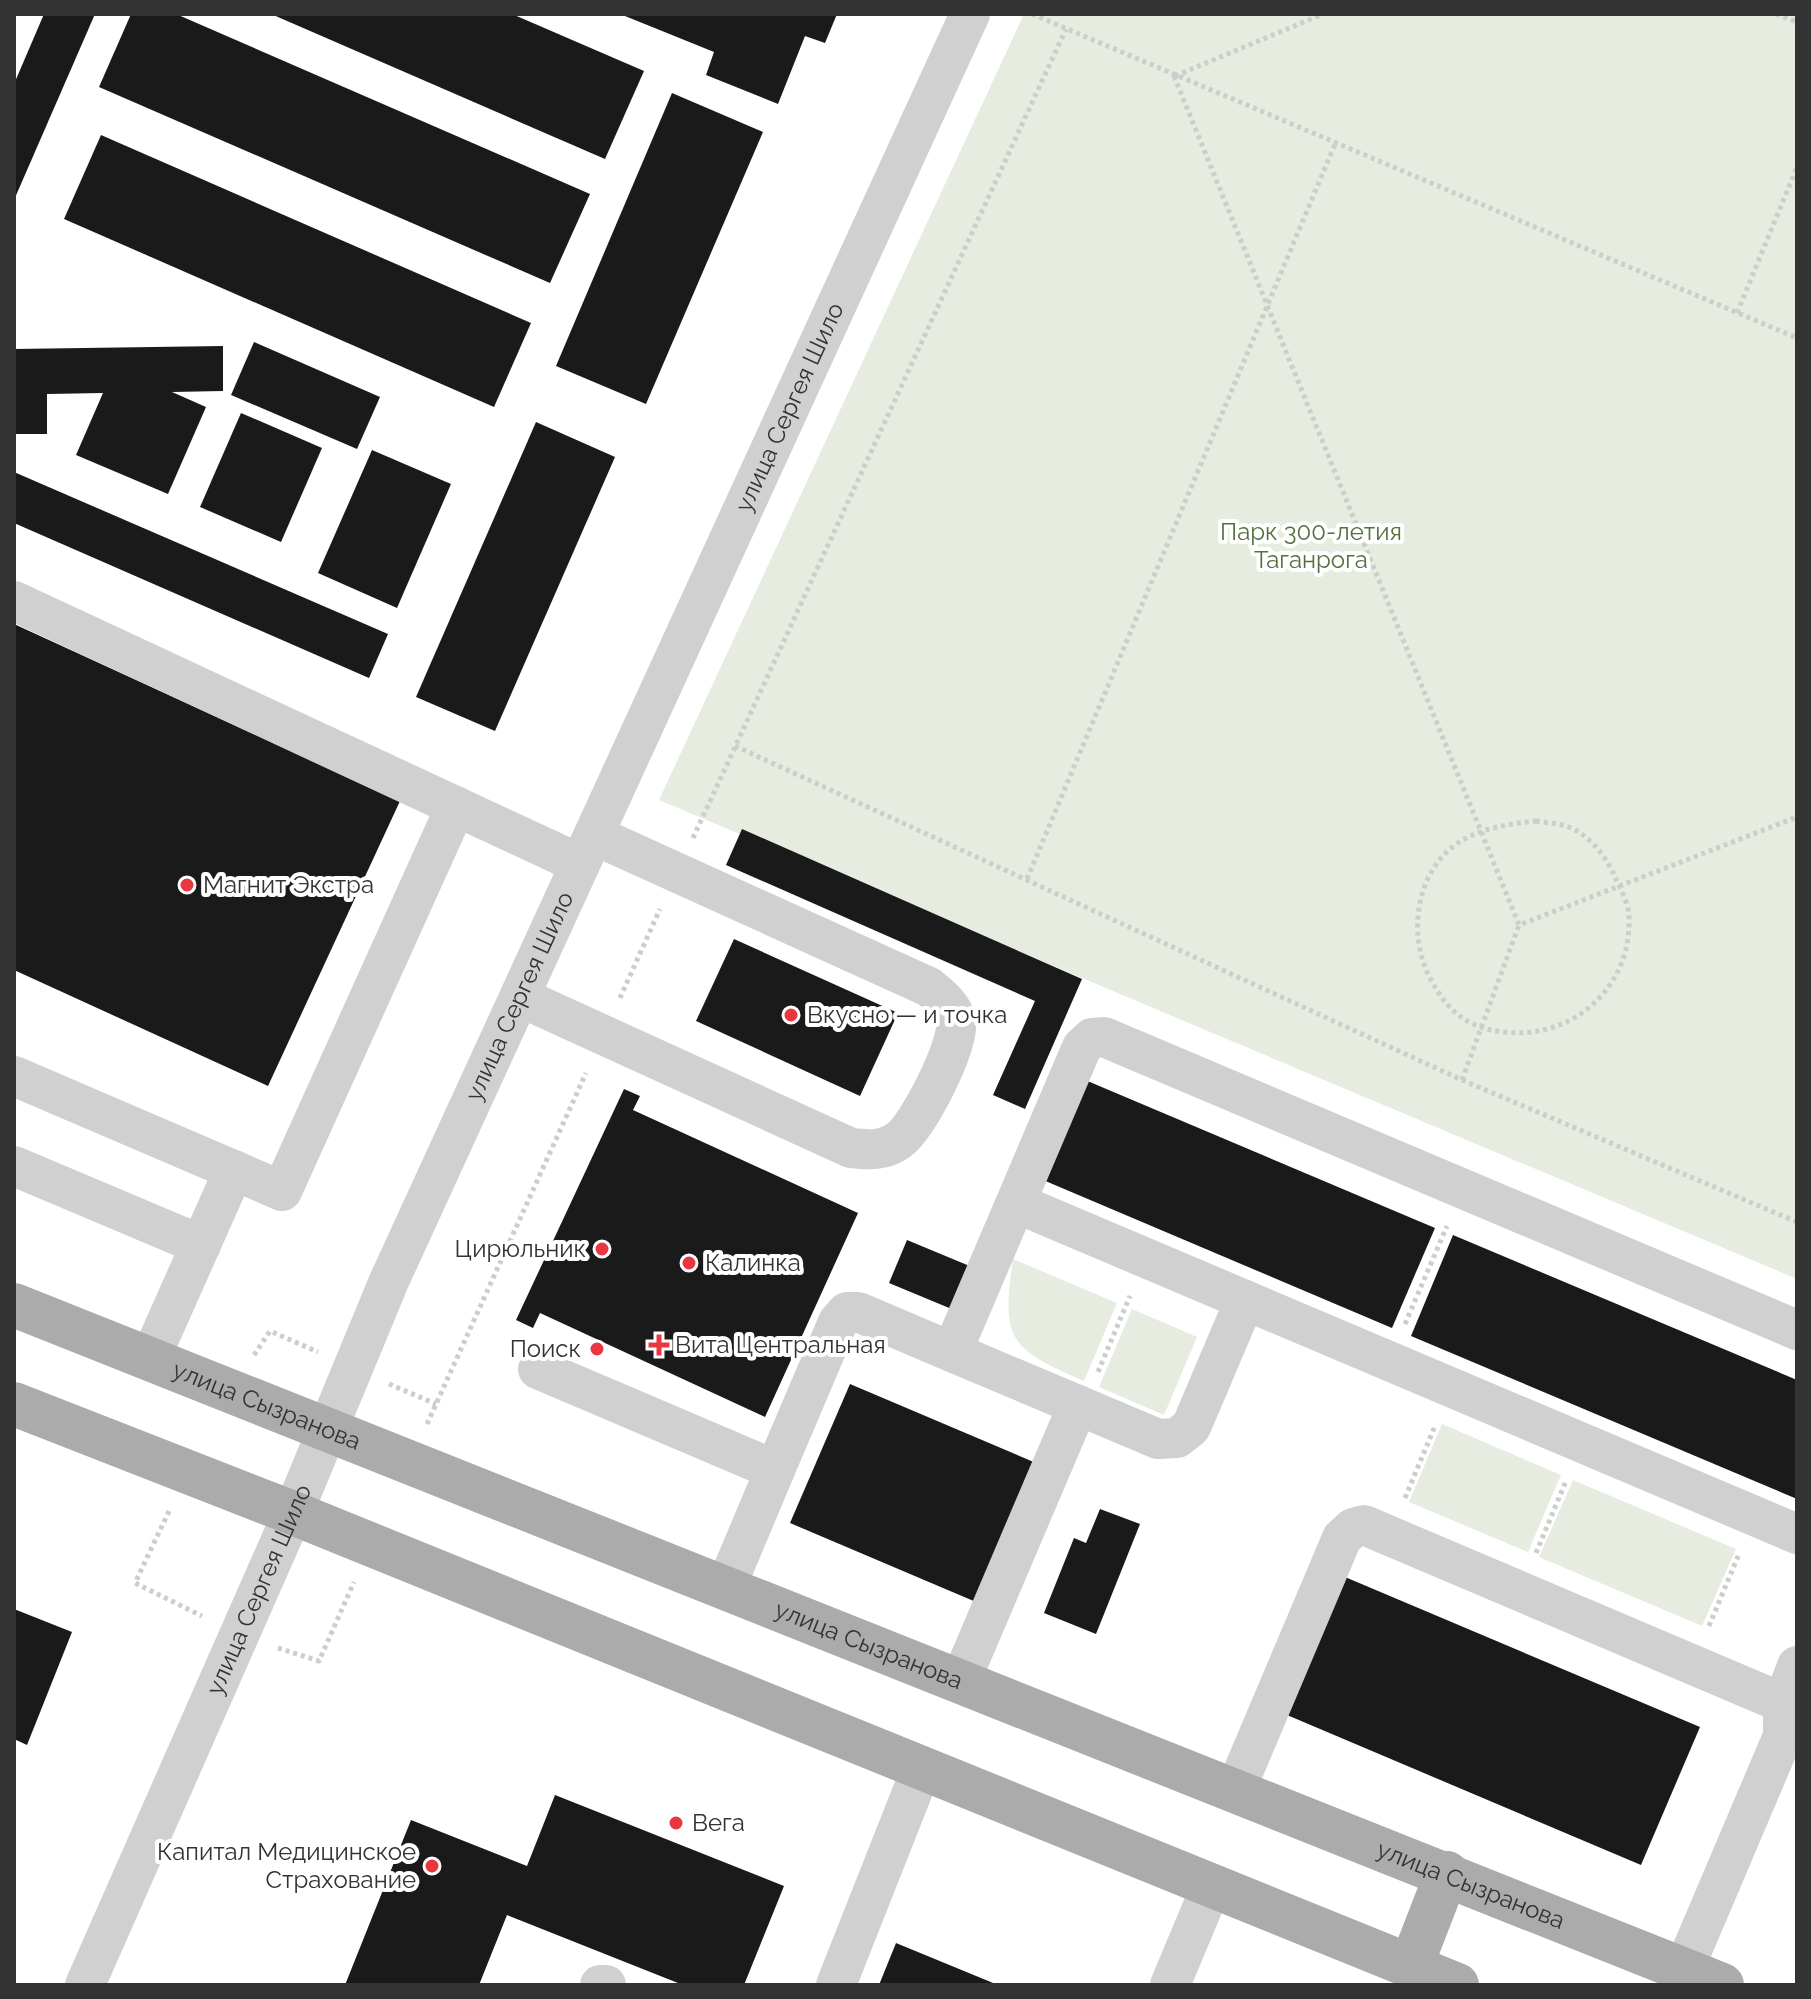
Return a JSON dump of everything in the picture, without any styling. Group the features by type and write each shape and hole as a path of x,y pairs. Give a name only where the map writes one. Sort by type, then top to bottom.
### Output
{"main road":[{"name":"улица Сызранова","path":"14,1305 1703,1977"},
{"path":"14,1404 293,1513 1457,1985"},
{"path":"1411,1966 1447,1873"}],"street":[{"name":"улица Сергея Шило","path":"94,1982 389,1281 970,14"},
{"path":"14,601 456,806 587,849 677,872 929,987 941,996 955,1017 955,1037 917,1121 906,1135 886,1147 851,1148 520,997"},
{"path":"14,1076 282,1191 456,806"},
{"path":"952,1352 1082,1047 1092,1038 1104,1037 1797,1330"},
{"path":"14,1166 201,1245"},
{"path":"150,1359 234,1170"},
{"path":"1016,1203 1797,1534"},
{"path":"725,1589 838,1322 847,1312 858,1312 1158,1439 1177,1438 1191,1427 1245,1300"},
{"path":"538,1369 775,1470"},
{"path":"960,1682 1080,1406"},
{"path":"1235,1791 1342,1538 1353,1528 1364,1525 1783,1703"},
{"path":"1703,1977 1783,1736 1783,1703 1797,1666"},
{"path":"836,1985 921,1770"},
{"path":"1170,1985 1211,1887"},
{"path":"600,1985 606,1985"}],"path":[{"path":"1032,14 1797,338"},
{"path":"1174,76 1323,14"},
{"path":"1776,14 1797,22"},
{"path":"409,1462 1066,29"},
{"path":"1174,76 1519,925 1462,1080"},
{"path":"1027,879 1335,144"},
{"path":"1737,313 1797,167"},
{"path":"735,746 1462,1080 1797,1222"},
{"path":"1519,925 1797,817"},
{"path":"1536,821 1568,826 1591,842 1609,862 1630,915 1625,945 1616,972 1600,999 1573,1022 1545,1031 1518,1033 1479,1029 1456,1014 1434,986 1419,957 1416,931 1420,903 1433,872 1451,849 1481,833 1505,824 1536,821"},
{"path":"1389,1362 1463,1189"},
{"path":"1080,1406 1146,1259"},
{"path":"1389,1536 1452,1388"},
{"path":"1519,1591 1582,1443"},
{"path":"1692,1665 1755,1516"}],"green space":[{"name":"Парк 300-летия Таганрога","path":"1024,14 1797,14 1797,1279 659,800"},
{"path":"1013,1259 1117,1303 1084,1381 1040,1360 1025,1350 1016,1338 1010,1325 1008,1308"},
{"path":"1132,1309 1197,1337 1164,1415 1099,1387"},
{"path":"1442,1424 1561,1475 1528,1552 1409,1502"},
{"path":"1573,1480 1736,1549 1702,1626 1539,1557"}],"building":[{"path":"44,14 95,14 14,200 14,84"},
{"path":"131,14 176,14 590,194 550,283 99,87"},
{"path":"271,14 512,14 644,71 605,159"},
{"path":"620,14 837,14 825,43 805,36 778,104 706,75 714,52"},
{"path":"672,93 763,132 646,404 556,366"},
{"path":"101,135 531,323 494,407 64,219"},
{"path":"254,342 380,397 357,449 231,395"},
{"path":"223,346 223,391 172,392 206,407 168,494 76,455 103,393 47,394 47,434 14,434 14,349"},
{"path":"241,413 322,448 281,542 200,507"},
{"path":"536,422 615,457 495,731 416,697"},
{"path":"372,450 451,484 397,608 318,573"},
{"path":"14,472 388,634 369,678 14,523"},
{"name":"Магнит Экстра","path":"14,624 400,801 268,1086 14,970"},
{"path":"742,829 1082,979 1025,1109 993,1095 1035,1001 726,865"},
{"path":"734,939 898,1013 860,1096 696,1021"},
{"path":"1078,1077 1435,1228 1392,1328 1036,1177"},
{"name":"Калинка","path":"624,1089 640,1096 633,1110 858,1213 765,1417 540,1313 533,1328 516,1320"},
{"path":"1453,1235 1797,1380 1797,1499 1411,1336"},
{"path":"907,1240 972,1267 954,1310 889,1283"},
{"path":"850,1384 1036,1463 976,1602 790,1523"},
{"path":"1100,1509 1140,1524 1096,1634 1044,1613 1074,1538 1086,1543"},
{"path":"1345,1577 1700,1727 1641,1865 1287,1715"},
{"path":"14,1609 72,1632 27,1745 14,1739"},
{"path":"555,1795 784,1886 744,1985 683,1985 507,1915 479,1985 345,1985 411,1820 527,1866"},
{"path":"896,1943 998,1985 879,1985"}],"place":[{"name":"Магнит Экстра","path":"187,885"},
{"name":"Вкусно — и точка","path":"791,1015"},
{"name":"Цирюльник","path":"602,1249"},
{"name":"Калинка","path":"689,1263"},
{"name":"Вита Центральная","path":"659,1345"},
{"name":"Поиск","path":"597,1349"},
{"name":"Вега","path":"676,1823"},
{"name":"Капитал Медицинское Страхование","path":"432,1866"}]}
